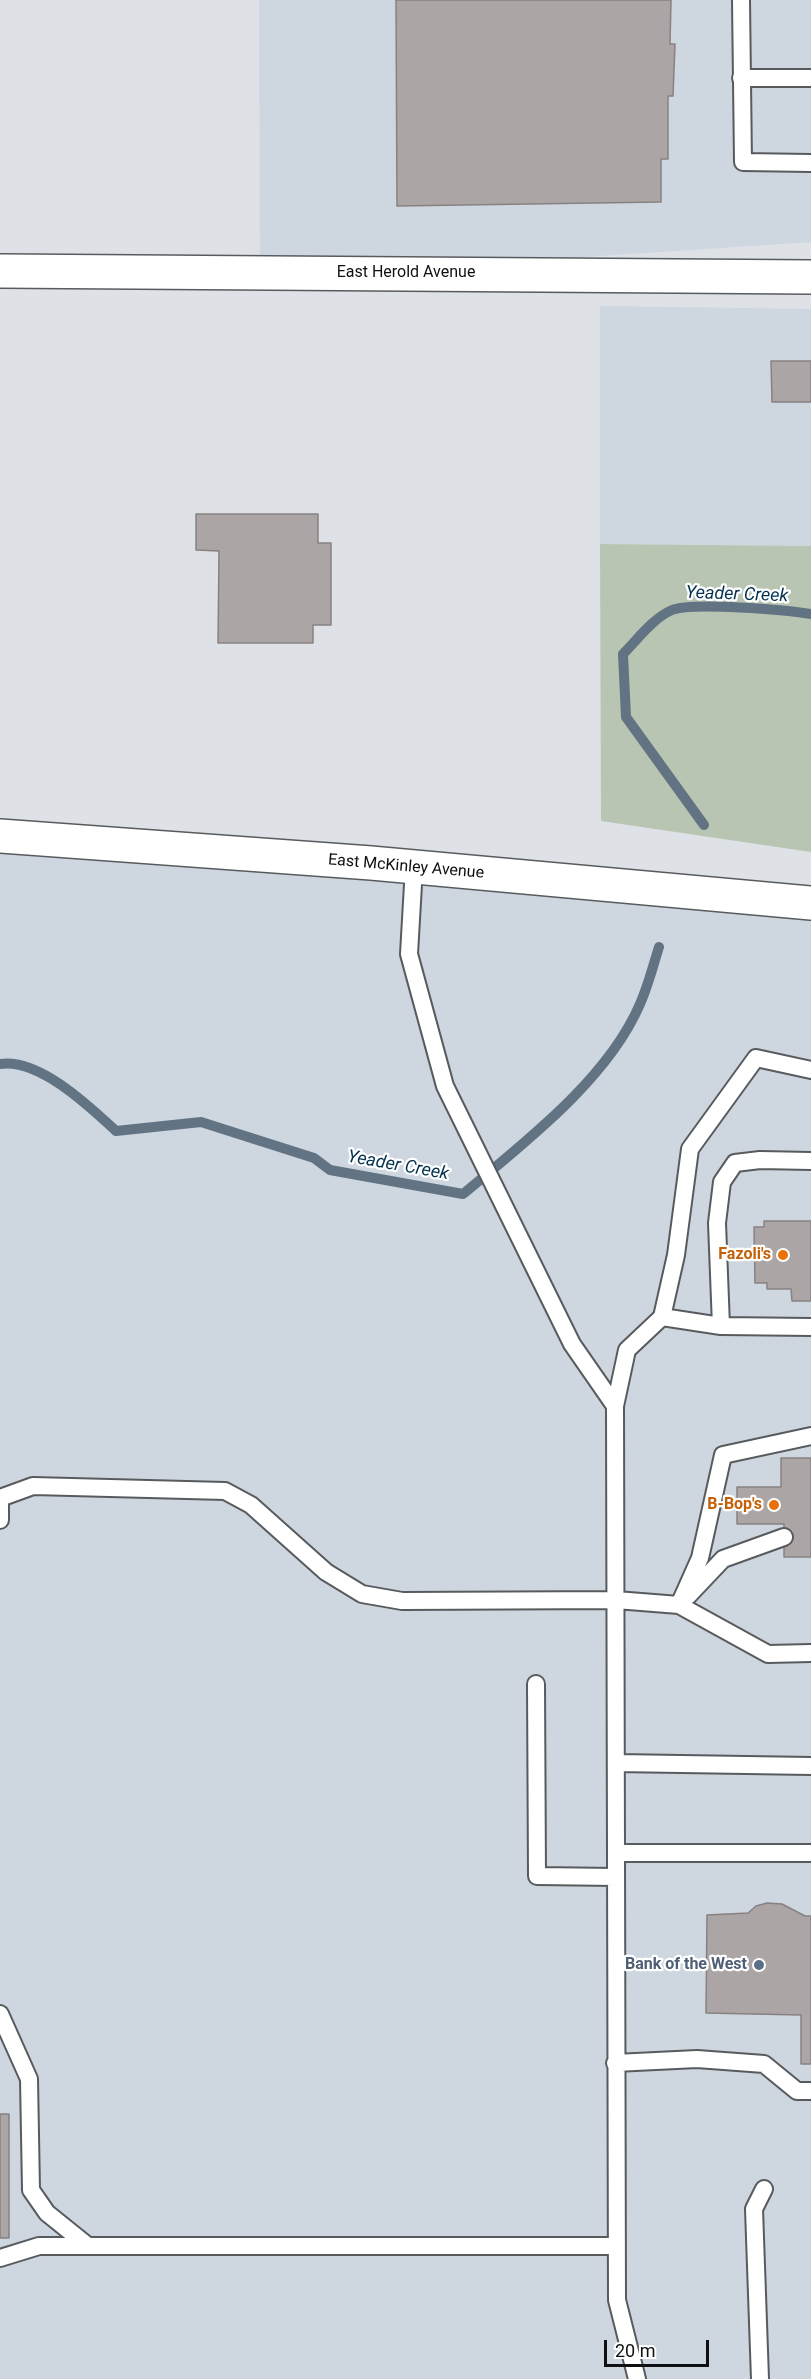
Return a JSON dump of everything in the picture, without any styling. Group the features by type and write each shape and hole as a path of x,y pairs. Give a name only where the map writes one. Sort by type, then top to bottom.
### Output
{"main road":[{"name":"East Herold Avenue","path":"0,271 811,277"},
{"name":"East McKinley Avenue","path":"0,836 414,867 811,903"}],"lane":[{"path":"741,0 743,162 811,164"},
{"path":"741,78 811,78"},
{"path":"414,867 409,954 445,1086 572,1344 615,1406"},
{"path":"638,2379 617,2300 615,1406 627,1350 662,1317 676,1255 690,1149 756,1058 811,1070"},
{"path":"721,1326 717,1223 722,1182 735,1163 760,1160 811,1161"},
{"path":"662,1317 721,1326 811,1327"},
{"path":"679,1605 700,1558 723,1455 811,1436"},
{"path":"0,1520 0,1498 33,1486 225,1491 251,1505 326,1572 362,1594 402,1601 616,1600 679,1605 768,1653 811,1653"},
{"path":"679,1605 723,1558 784,1537"},
{"path":"536,1684 537,1876 616,1877"},
{"path":"616,1763 811,1766"},
{"path":"616,1853 811,1853"},
{"path":"0,2014 29,2079 31,2190 47,2213 88,2246"},
{"path":"615,2063 698,2059 764,2064 797,2091 811,2091"},
{"path":"760,2379 754,2209 764,2189"},
{"path":"0,2258 39,2246 617,2246"}],"shaded area":[{"path":"259,0 811,0 811,242 358,272 260,272"},
{"path":"600,306 811,309 811,546 600,544"},
{"path":"0,836 811,903 811,2379 0,2379"}],"green space":[{"path":"600,544 811,546 811,852 601,821"}],"building":[{"path":"396,0 671,0 670,44 675,44 673,96 668,96 668,159 661,159 661,202 397,206"},
{"path":"771,361 811,361 811,402 772,402"},
{"path":"196,514 318,514 318,543 331,543 331,625 313,625 313,643 218,643 219,551 196,550"},
{"name":"Fazoli's","path":"764,1221 811,1221 811,1301 792,1301 791,1289 767,1289 767,1283 755,1283 754,1227 764,1227"},
{"name":"B-Bop's","path":"781,1458 811,1458 811,1557 784,1557 784,1524 737,1524 737,1487 781,1487"},
{"name":"Bank of the West","path":"767,1903 782,1904 805,1916 811,1916 811,2064 801,2064 801,2015 706,2013 707,1915 748,1913 756,1906"},
{"path":"0,2114 9,2114 9,2238 0,2238"}],"waterway":[{"name":"Yeader Creek","path":"704,825 626,717 623,654 658,618 672,610 699,607 740,608 811,614"},
{"name":"Yeader Creek","path":"0,1064 15,1064 31,1068 47,1076 78,1097 116,1131 201,1122 314,1158 330,1170 463,1194 562,1108 607,1058 626,1032 640,1004 659,947"}],"place":[{"name":"Fazoli's","path":"783,1255"},
{"name":"B-Bop's","path":"774,1505"},
{"name":"Bank of the West","path":"759,1965"}]}
